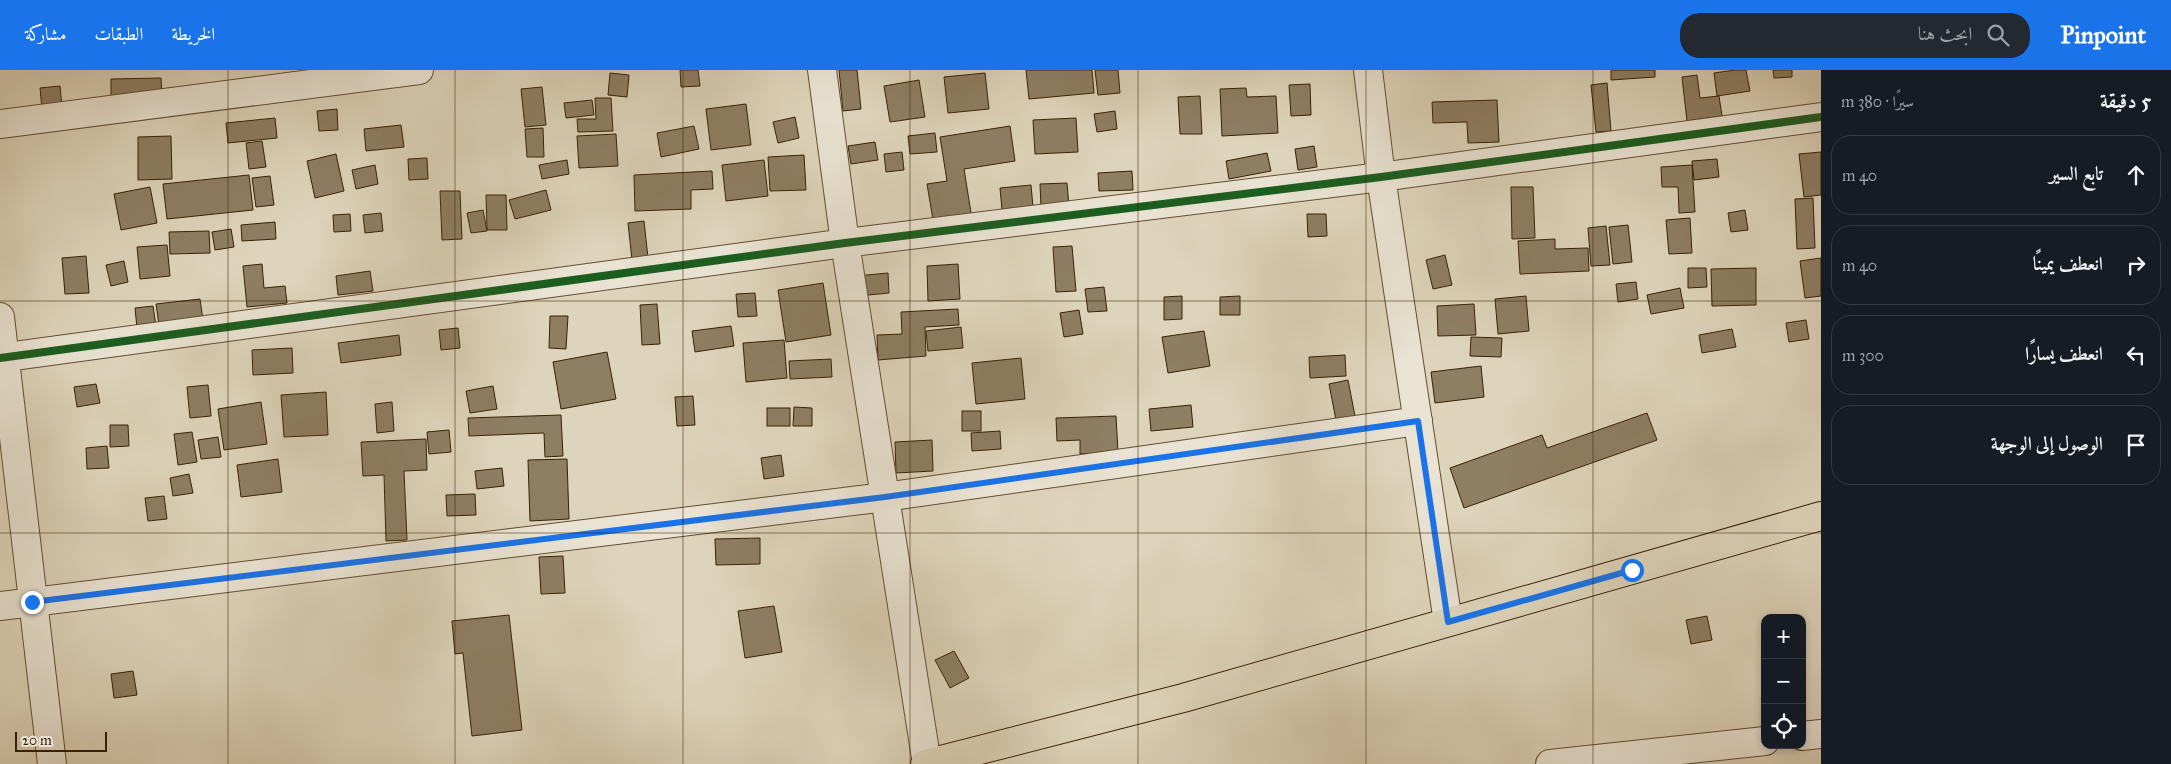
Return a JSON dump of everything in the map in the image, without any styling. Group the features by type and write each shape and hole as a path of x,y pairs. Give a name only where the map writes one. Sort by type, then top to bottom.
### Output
{"main road":[{"path":"927,764 1184,698 1821,516"}],"street":[{"path":"0,124 418,70"},
{"path":"822,70 846,243 927,764"},
{"path":"1368,70 1381,176 1448,622"},
{"path":"3,358 846,243 1381,176 1821,117"},
{"path":"0,317 3,358 52,764"},
{"path":"0,606 885,497 1418,421"},
{"path":"1806,736 1821,734"},
{"path":"1550,764 1761,740"}],"building":[{"path":"680,70 698,70 700,86 681,87"},
{"path":"839,70 857,70 861,109 843,111"},
{"path":"1026,70 1092,70 1094,93 1029,99"},
{"path":"1095,70 1118,70 1120,93 1098,95"},
{"path":"1611,70 1655,70 1655,77 1611,80"},
{"path":"1746,70 1750,91 1717,96 1714,73"},
{"path":"1773,70 1792,70 1792,77 1774,78"},
{"path":"610,73 629,75 627,97 608,95"},
{"path":"985,73 989,109 948,113 944,77"},
{"path":"1697,75 1700,98 1719,96 1722,116 1687,121 1682,77"},
{"path":"161,78 162,96 111,98 111,79"},
{"path":"919,80 925,117 890,122 884,86"},
{"path":"1607,83 1611,131 1596,132 1591,85"},
{"path":"1310,84 1311,115 1291,116 1289,85"},
{"path":"60,86 62,107 42,109 40,88"},
{"path":"542,87 546,125 525,127 521,89"},
{"path":"1246,88 1247,97 1276,96 1278,133 1222,136 1220,89"},
{"path":"1200,96 1202,134 1180,134 1178,97"},
{"path":"595,98 611,98 613,131 578,132 577,119 596,119"},
{"path":"592,100 594,115 566,118 564,103"},
{"path":"1497,100 1499,142 1468,143 1467,122 1433,123 1432,102"},
{"path":"746,104 751,145 711,150 706,109"},
{"path":"337,109 338,130 319,131 317,111"},
{"path":"1115,111 1117,129 1097,132 1094,114"},
{"path":"795,117 799,138 778,143 773,122"},
{"path":"275,118 277,138 228,143 226,123"},
{"path":"1076,118 1078,152 1035,154 1033,120"},
{"path":"401,125 404,147 366,151 364,129"},
{"path":"694,126 699,149 661,157 657,133"},
{"path":"1010,126 1015,161 964,169 971,213 933,220 927,184 947,181 940,137"},
{"path":"543,128 544,157 527,157 525,129"},
{"path":"935,133 937,152 910,154 908,136"},
{"path":"616,134 618,166 579,168 577,136"},
{"path":"171,136 172,179 138,180 138,137"},
{"path":"262,141 266,167 249,169 246,143"},
{"path":"875,142 878,160 851,164 848,146"},
{"path":"1314,146 1317,167 1298,170 1295,149"},
{"path":"902,152 904,170 886,172 884,154"},
{"path":"1821,152 1821,195 1804,197 1799,154"},
{"path":"1267,153 1271,171 1229,179 1226,161"},
{"path":"336,154 344,191 315,198 307,161"},
{"path":"804,155 806,190 770,191 768,157"},
{"path":"427,158 428,179 409,180 408,159"},
{"path":"1717,159 1719,177 1694,180 1692,161"},
{"path":"567,160 569,174 542,179 539,165"},
{"path":"764,160 768,196 726,201 722,165"},
{"path":"375,165 378,184 356,189 352,170"},
{"path":"1692,165 1695,212 1679,213 1678,187 1662,187 1661,167"},
{"path":"712,171 713,189 691,190 691,209 635,211 634,175"},
{"path":"1132,171 1133,190 1099,191 1098,173"},
{"path":"249,175 253,210 167,219 163,184"},
{"path":"270,176 274,205 256,207 252,178"},
{"path":"1067,183 1069,206 1041,207 1040,184"},
{"path":"1031,185 1033,207 1002,210 1000,188"},
{"path":"150,187 157,223 121,230 114,194"},
{"path":"1511,187 1533,187 1535,238 1512,239"},
{"path":"546,190 551,210 515,219 509,200"},
{"path":"440,191 460,191 462,239 442,240"},
{"path":"486,195 506,195 507,230 487,230"},
{"path":"1813,198 1815,248 1797,249 1795,199"},
{"path":"483,210 487,231 471,233 467,213"},
{"path":"1745,210 1748,230 1731,232 1728,213"},
{"path":"381,213 383,231 365,233 363,215"},
{"path":"350,214 351,231 334,232 333,215"},
{"path":"1307,214 1326,214 1327,236 1308,237"},
{"path":"1690,218 1692,253 1669,254 1666,220"},
{"path":"644,221 648,258 632,260 628,223"},
{"path":"275,222 276,239 242,241 241,225"},
{"path":"1628,225 1632,262 1613,264 1609,227"},
{"path":"1606,226 1610,265 1591,266 1588,228"},
{"path":"231,229 234,247 215,250 212,232"},
{"path":"209,231 210,253 170,254 169,232"},
{"path":"1555,239 1555,249 1588,248 1589,271 1520,274 1518,241"},
{"path":"167,245 170,276 140,279 137,247"},
{"path":"1072,246 1076,291 1056,292 1053,247"},
{"path":"1445,255 1452,285 1433,289 1426,260"},
{"path":"86,256 89,293 65,294 62,258"},
{"path":"1821,258 1821,296 1805,298 1800,261"},
{"path":"124,261 128,282 111,286 106,265"},
{"path":"262,264 264,288 285,286 287,303 247,307 243,266"},
{"path":"958,264 960,299 928,301 927,266"},
{"path":"1688,268 1706,268 1707,287 1688,288"},
{"path":"1756,268 1756,305 1712,306 1711,269"},
{"path":"370,271 373,291 338,295 336,276"},
{"path":"888,273 889,293 858,296 856,276"},
{"path":"1636,282 1638,299 1618,302 1616,284"},
{"path":"823,283 831,335 786,342 778,290"},
{"path":"1104,287 1107,311 1088,312 1085,289"},
{"path":"1680,288 1684,308 1651,314 1647,295"},
{"path":"755,293 757,316 738,317 736,294"},
{"path":"1182,296 1182,319 1164,320 1164,297"},
{"path":"1240,296 1240,315 1220,315 1220,297"},
{"path":"1526,296 1529,331 1498,334 1495,299"},
{"path":"200,299 203,320 159,325 156,304"},
{"path":"657,304 660,344 642,345 640,305"},
{"path":"1474,304 1476,335 1438,336 1437,306"},
{"path":"153,306 156,326 137,328 135,308"},
{"path":"958,309 959,325 925,327 926,356 878,360 877,335 902,334 901,312"},
{"path":"1079,310 1083,334 1064,337 1060,313"},
{"path":"550,316 568,316 566,349 549,348"},
{"path":"1806,320 1809,339 1789,342 1786,323"},
{"path":"731,326 734,346 695,352 692,331"},
{"path":"961,327 963,348 928,351 926,331"},
{"path":"458,328 460,348 441,350 439,330"},
{"path":"1732,329 1736,347 1702,353 1699,335"},
{"path":"1204,331 1210,366 1168,373 1162,337"},
{"path":"399,335 401,355 341,363 338,343"},
{"path":"1471,337 1502,338 1501,357 1470,356"},
{"path":"784,340 787,378 746,382 743,343"},
{"path":"292,348 293,373 253,375 252,350"},
{"path":"607,352 616,399 561,409 553,362"},
{"path":"1345,355 1346,376 1310,378 1309,357"},
{"path":"1021,358 1025,399 976,404 972,363"},
{"path":"831,359 832,377 790,379 789,361"},
{"path":"1481,366 1484,397 1435,403 1431,372"},
{"path":"1348,380 1355,416 1336,420 1329,384"},
{"path":"96,384 100,403 77,407 74,387"},
{"path":"208,385 211,416 190,418 187,387"},
{"path":"493,386 497,409 470,413 466,391"},
{"path":"326,392 328,435 284,437 281,395"},
{"path":"693,396 695,425 677,426 675,397"},
{"path":"261,402 267,444 224,450 218,409"},
{"path":"392,402 394,431 377,433 375,404"},
{"path":"1191,405 1193,427 1151,431 1149,409"},
{"path":"794,407 812,408 812,426 793,426"},
{"path":"767,408 790,408 790,426 767,426"},
{"path":"962,411 981,411 981,431 962,431"},
{"path":"1647,413 1657,440 1464,508 1450,468 1542,435 1547,448"},
{"path":"561,415 563,456 545,457 544,433 469,436 468,418"},
{"path":"1116,416 1118,452 1080,454 1080,440 1057,441 1056,418"},
{"path":"110,425 128,425 129,446 110,447"},
{"path":"449,430 451,452 429,454 427,432"},
{"path":"1000,431 1001,449 972,451 971,433"},
{"path":"192,432 197,462 178,465 174,434"},
{"path":"218,437 221,457 201,459 198,440"},
{"path":"426,439 427,470 404,471 407,540 386,541 384,475 363,476 361,442"},
{"path":"932,440 933,471 896,473 895,442"},
{"path":"107,446 109,468 87,469 86,448"},
{"path":"781,455 784,476 764,479 761,458"},
{"path":"278,459 282,492 241,497 237,465"},
{"path":"567,459 569,519 530,521 528,460"},
{"path":"502,468 504,486 477,489 475,471"},
{"path":"189,474 193,493 173,496 170,478"},
{"path":"475,494 476,515 447,516 446,495"},
{"path":"164,496 167,519 148,521 145,498"},
{"path":"760,538 760,564 716,565 715,539"},
{"path":"563,556 565,593 541,594 539,557"},
{"path":"774,606 782,652 745,658 738,611"},
{"path":"509,615 522,730 472,736 463,653 455,654 452,621"},
{"path":"1707,616 1712,640 1691,644 1686,620"},
{"path":"954,651 969,678 950,688 935,660"},
{"path":"133,671 137,695 114,698 111,674"}],"cycle path":[{"path":"0,358 845,243 1381,177 1821,117"}],"route":[{"path":"32,602 885,497 1418,421 1448,622 1632,570"}]}
